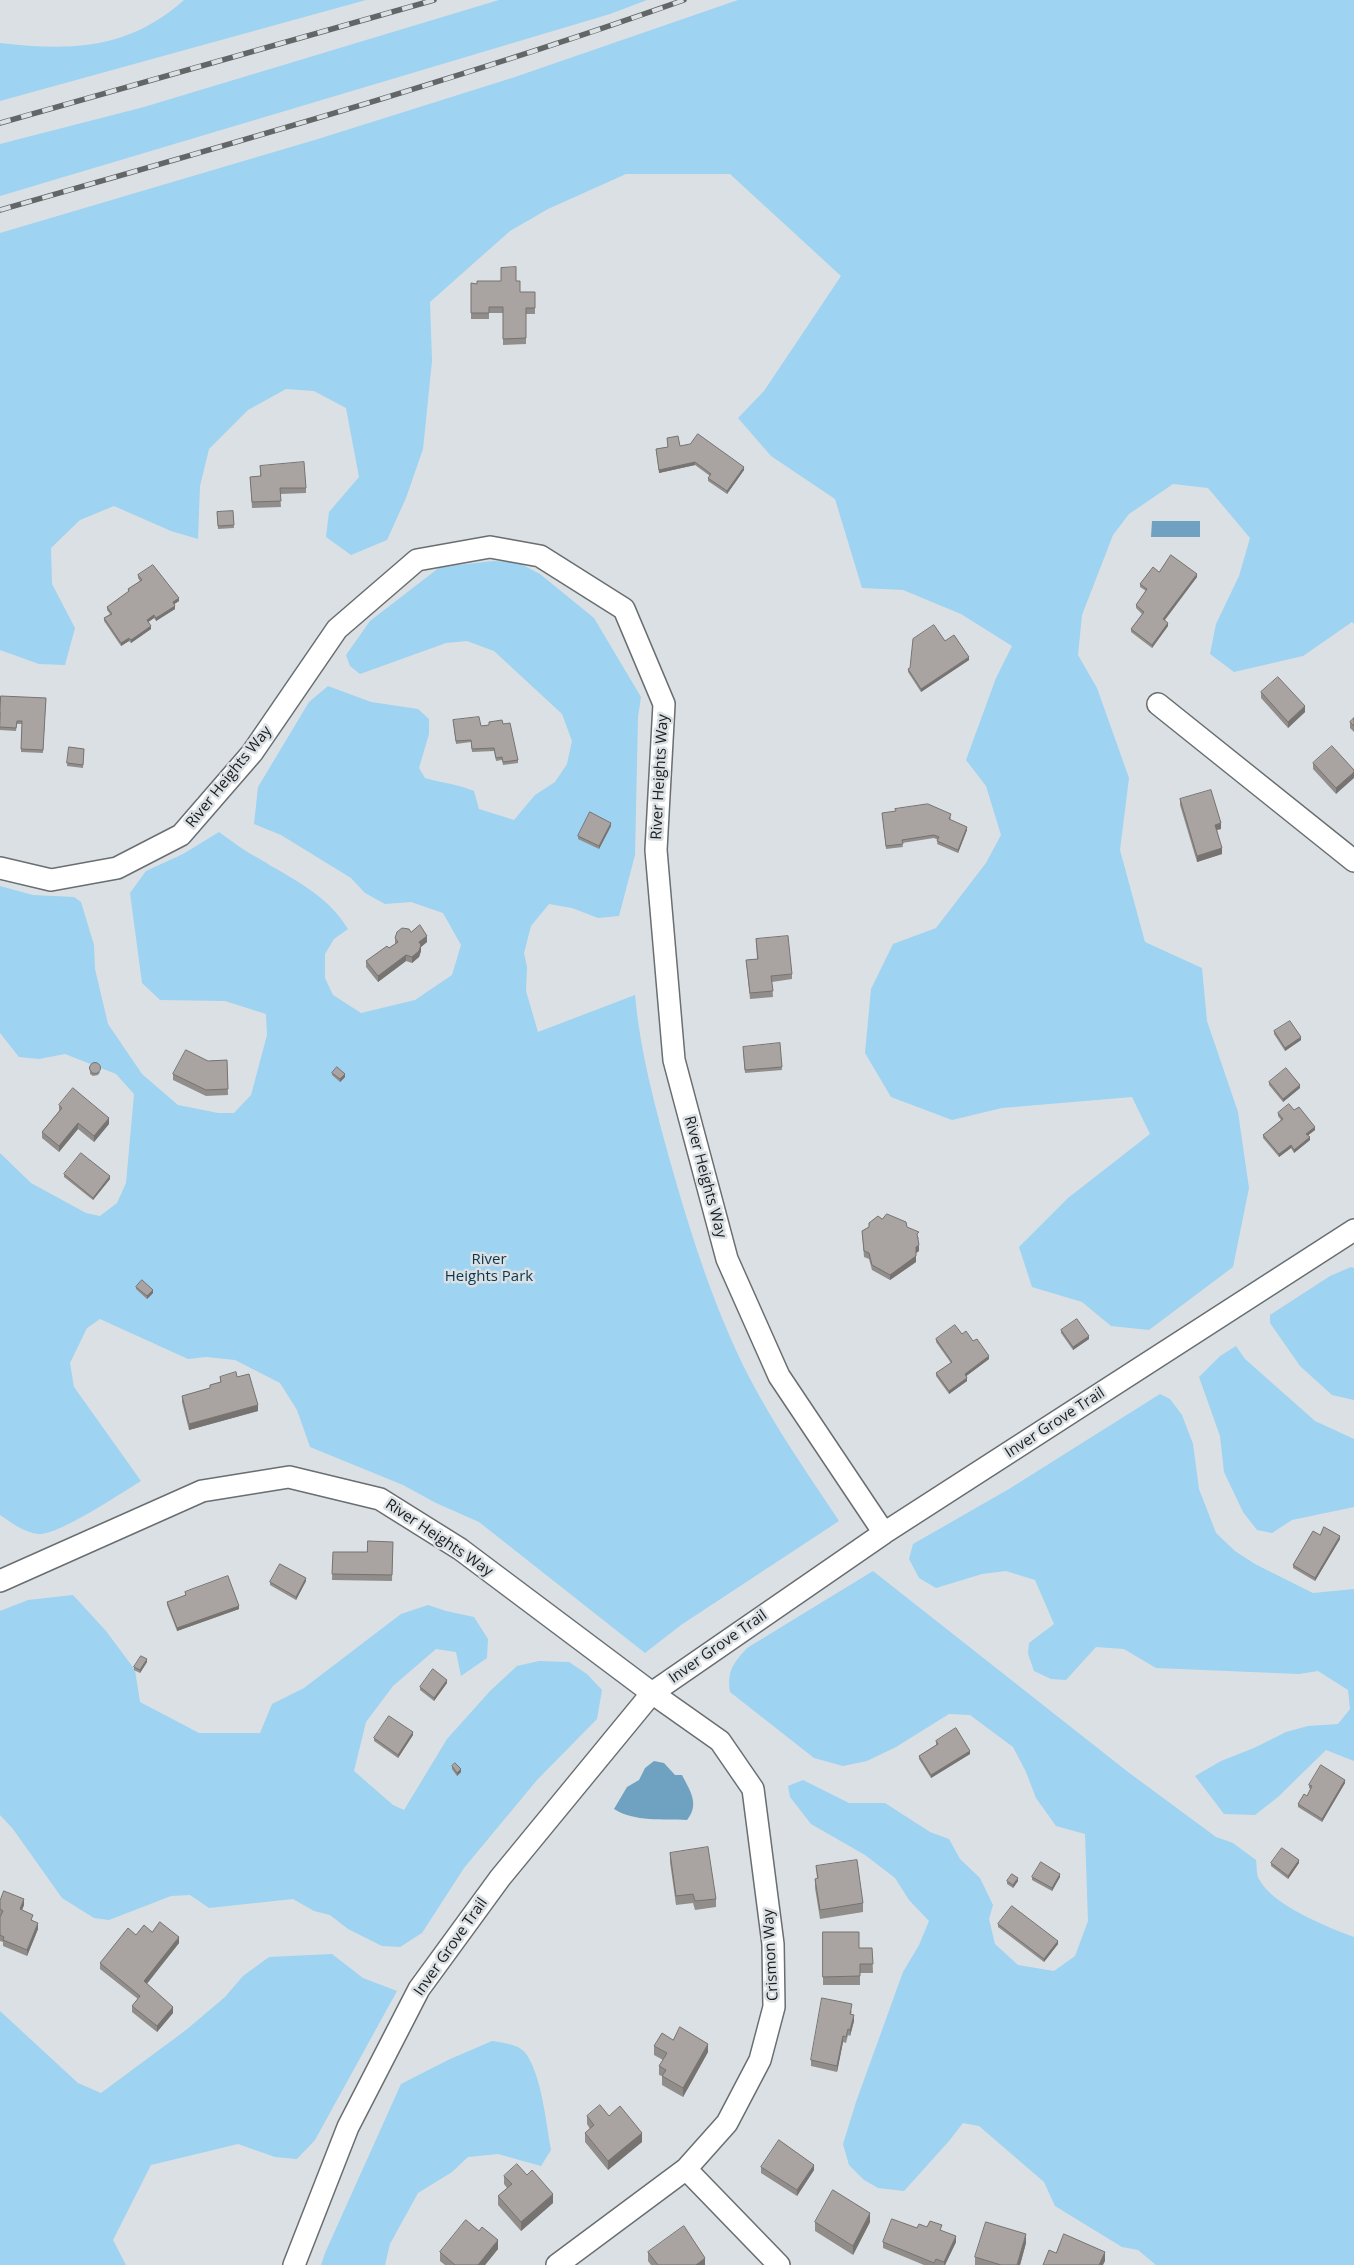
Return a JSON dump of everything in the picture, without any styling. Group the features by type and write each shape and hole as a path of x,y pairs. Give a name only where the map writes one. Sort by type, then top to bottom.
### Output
{"street":[{"name":"River Heights Way","path":"0,868 51,880 117,868 181,836 252,753 337,629 417,560 490,547 540,556 624,610 664,704 656,850 674,1060 727,1259 779,1376 884,1533"},
{"path":"1158,704 1354,861"},
{"name":"Inver Grove Trail","path":"294,2265 348,2127 419,1989 500,1878 652,1692 884,1533 1354,1230"},
{"name":"River Heights Way","path":"0,1581 202,1491 289,1477 380,1499 460,1549 652,1692"},
{"name":"Crismon Way","path":"557,2265 686,2169 727,2124 760,2060 774,2007 773,1944 754,1789 720,1740 652,1692"},
{"path":"686,2169 779,2265"}],"green space":[{"path":"184,0 366,0 0,101 0,43 50,47 74,46 120,38 163,17"},
{"path":"499,0 647,0 610,14 0,196 0,144 144,107"},
{"path":"738,0 1354,0 1354,624 1352,622 1303,656 1234,672 1210,654 1216,624 1239,576 1250,538 1208,488 1173,484 1129,514 1113,535 1082,615 1078,655 1097,688 1129,778 1120,850 1145,942 1202,968 1207,1021 1238,1112 1249,1188 1233,1267 1149,1330 1111,1326 1082,1302 1032,1287 1019,1247 1068,1198 1150,1134 1132,1097 1002,1108 952,1120 891,1097 865,1053 871,989 893,944 936,928 986,863 1001,835 986,786 966,760 996,678 1012,646 961,614 903,590 862,588 835,499 771,456 738,418 764,391 841,276 730,174 626,174 548,209 510,231 430,302 432,361 423,449 406,498 387,540 351,555 326,537 329,512 359,477 346,408 314,391 286,389 248,410 209,449 200,486 198,539 171,531 114,506 80,520 51,548 52,584 75,628 65,665 39,664 0,650 0,233 318,139 515,77"},
{"name":"River Heights Park","path":"494,561 517,562 540,574 594,618 641,697 638,717 635,855 619,916 598,918 572,908 549,904 531,926 524,953 527,967 526,991 538,1032 635,995 644,1058 659,1120 686,1216 714,1298 736,1351 759,1396 839,1521 681,1625 645,1653 479,1522 436,1503 403,1485 310,1447 297,1410 280,1383 235,1360 206,1357 188,1359 100,1319 87,1328 70,1363 74,1387 141,1481 105,1504 47,1533 38,1534 27,1531 0,1515 0,1153 31,1183 86,1213 100,1216 117,1203 126,1183 134,1094 116,1074 65,1054 39,1059 19,1057 0,1033 0,886 33,895 74,897 81,902 94,945 95,969 108,1024 142,1074 178,1105 218,1113 234,1113 251,1095 267,1035 266,1014 225,1001 160,1000 142,983 130,893 146,871 183,854 219,832 308,888 330,906 348,929 334,939 325,954 325,978 333,995 361,1013 415,1000 452,975 461,945 443,913 411,902 385,904 365,893 351,878 281,835 254,824 258,787 309,702 328,686 371,702 418,709 429,719 429,734 419,768 425,778 474,791 479,809 514,820 535,795 555,782 567,764 572,741 562,714 494,651 467,641 446,643 360,674 350,666 346,655 370,621 440,567"},
{"path":"1351,1267 1354,1268 1354,1400 1332,1395 1300,1366 1270,1323 1270,1315 1330,1276"},
{"path":"1236,1346 1245,1359 1315,1421 1354,1439 1354,1507 1292,1520 1272,1533 1257,1530 1243,1512 1224,1472 1220,1436 1199,1377 1220,1356"},
{"path":"1160,1394 1170,1399 1182,1415 1193,1444 1199,1489 1216,1533 1235,1551 1255,1564 1313,1593 1354,1589 1354,1761 1326,1750 1278,1797 1255,1815 1224,1814 1195,1776 1221,1761 1254,1748 1286,1732 1308,1726 1338,1724 1350,1709 1348,1690 1318,1671 1299,1674 1156,1668 1124,1649 1096,1647 1066,1680 1051,1679 1034,1671 1028,1654 1029,1643 1054,1624 1035,1580 1006,1571 982,1574 936,1588 919,1578 909,1559 913,1544 1009,1489"},
{"path":"873,1571 1128,1772 1216,1837 1233,1843 1256,1860 1259,1879 1276,1898 1301,1914 1354,1937 1354,2265 1156,2265 1138,2250 1122,2247 1055,2206 1044,2182 979,2126 963,2123 904,2191 878,2188 864,2180 849,2165 843,2144 856,2102 903,1972 919,1945 929,1921 909,1900 895,1878 865,1855 811,1824 790,1797 788,1786 803,1780 849,1803 885,1803 930,1832 949,1839 960,1859 980,1878 993,1905 989,1919 995,1944 1018,1965 1054,1971 1075,1956 1088,1921 1085,1834 1056,1826 1036,1798 1026,1772 1013,1747 970,1715 949,1714 896,1747 867,1761 843,1766 814,1758 730,1692 730,1673 747,1648"},
{"path":"73,1595 106,1631 135,1670 140,1702 199,1733 260,1733 272,1704 304,1688 401,1614 428,1605 474,1617 488,1639 487,1658 461,1676 456,1652 436,1649 393,1686 366,1722 354,1771 393,1805 404,1810 447,1739 490,1691 517,1666 539,1661 569,1662 587,1674 602,1690 597,1719 537,1780 464,1868 422,1933 400,1947 382,1946 348,1929 330,1915 314,1911 293,1899 209,1908 190,1895 171,1896 109,1920 94,1918 62,1898 13,1829 0,1815 0,1611 28,1600"},
{"path":"332,1954 363,1978 397,1991 315,2140 297,2159 275,2157 238,2144 151,2165 113,2240 126,2265 0,2265 0,2011 78,2083 101,2093 186,2030 225,1997 243,1976 269,1957"},
{"path":"492,2041 520,2048 527,2055 532,2065 543,2101 551,2150 541,2166 498,2154 468,2157 452,2172 418,2193 390,2244 385,2265 321,2265 401,2084 448,2060"}],"shaded area":[{"path":"1152,521 1200,521 1200,537 1151,537"},
{"path":"654,1761 664,1763 675,1775 682,1775 691,1792 693,1803 691,1814 687,1820 640,1818 614,1809 627,1787 639,1780 645,1768"}],"building":[{"path":"516,267 516,281 520,281 520,292 535,292 535,308 526,308 526,338 503,339 503,307 489,307 489,313 471,313 471,283 477,284 477,281 501,281 501,268"},
{"path":"698,434 744,467 727,491 708,478 711,474 695,462 659,470 656,449 668,447 667,438 678,436 680,446 690,444"},
{"path":"304,462 306,488 280,488 281,501 252,502 250,477 261,476 260,466"},
{"path":"233,511 234,525 218,526 217,512"},
{"path":"1171,555 1197,574 1163,619 1168,623 1152,645 1131,629 1144,612 1136,605 1147,589 1140,584 1153,567 1159,572"},
{"path":"153,565 179,598 173,602 175,606 156,618 154,615 147,620 151,626 131,640 129,638 121,643 104,618 112,614 107,607 142,580 138,575"},
{"path":"934,625 945,641 954,635 969,657 921,689 908,669 910,668 913,639"},
{"path":"1278,677 1305,706 1288,722 1261,692"},
{"path":"1,696 46,698 43,750 21,749 22,721 17,721 16,728 0,727"},
{"path":"479,717 481,726 489,725 489,722 502,720 503,724 510,723 518,760 503,762 502,757 496,758 494,748 472,749 471,740 456,741 453,720"},
{"path":"1354,718 1354,726 1350,722"},
{"path":"1332,746 1354,770 1336,788 1313,763"},
{"path":"69,747 84,749 83,765 67,763"},
{"path":"1211,790 1221,823 1215,825 1222,848 1197,856 1180,799"},
{"path":"928,804 951,814 949,819 967,827 958,850 937,841 939,837 934,835 902,840 903,844 886,846 882,813"},
{"path":"590,812 611,823 599,846 578,836"},
{"path":"420,925 427,936 419,942 421,945 419,951 412,957 406,955 378,976 366,961 387,946 389,948 398,942 395,938 397,932 402,928 409,929 411,932"},
{"path":"788,936 792,974 771,976 773,991 750,993 746,960 758,959 756,939"},
{"path":"1290,1021 1301,1037 1285,1048 1274,1031"},
{"path":"780,1043 782,1067 745,1070 743,1047"},
{"path":"186,1050 208,1061 227,1060 228,1089 206,1090 173,1074"},
{"path":"93,1063 97,1063 100,1068 99,1072 93,1073 90,1070 90,1066"},
{"path":"337,1067 345,1074 340,1079 332,1073"},
{"path":"1286,1068 1300,1085 1283,1099 1269,1082"},
{"path":"73,1088 109,1118 94,1136 78,1123 59,1146 42,1132 62,1108 59,1105"},
{"path":"1289,1104 1294,1110 1299,1107 1315,1127 1306,1134 1310,1137 1294,1150 1291,1145 1279,1154 1263,1135 1283,1119 1278,1113"},
{"path":"81,1153 110,1176 93,1198 64,1174"},
{"path":"887,1214 906,1222 907,1227 919,1232 917,1234 919,1245 916,1247 916,1256 890,1275 872,1265 869,1253 864,1251 862,1231 869,1227 869,1223 878,1216 882,1219"},
{"path":"142,1280 153,1290 147,1296 136,1287"},
{"path":"1077,1319 1089,1336 1073,1347 1061,1330"},
{"path":"955,1325 962,1334 966,1331 973,1341 977,1339 989,1356 965,1374 967,1378 949,1391 936,1373 952,1362 936,1339"},
{"path":"236,1372 237,1377 249,1374 258,1405 189,1424 182,1396 210,1388 210,1385 221,1382 220,1377"},
{"path":"1324,1527 1340,1536 1315,1578 1293,1565 1313,1531 1320,1535"},
{"path":"368,1541 393,1542 392,1575 332,1574 333,1552 367,1552"},
{"path":"280,1564 306,1578 296,1597 270,1582"},
{"path":"228,1576 239,1606 177,1628 167,1602 186,1595 185,1592"},
{"path":"141,1656 147,1659 140,1670 134,1667"},
{"path":"433,1669 447,1680 434,1698 420,1687"},
{"path":"389,1716 413,1732 398,1755 374,1738"},
{"path":"956,1728 970,1751 931,1775 919,1756 938,1744 936,1741"},
{"path":"455,1763 461,1769 457,1773 452,1766"},
{"path":"1321,1765 1345,1780 1322,1819 1298,1804 1304,1794 1307,1796 1312,1786 1309,1785"},
{"path":"708,1847 716,1899 695,1901 693,1894 676,1896 670,1853"},
{"path":"1282,1848 1299,1860 1288,1876 1271,1863"},
{"path":"857,1860 863,1903 820,1910 815,1879 818,1878 816,1866"},
{"path":"1041,1862 1060,1874 1052,1888 1032,1877"},
{"path":"1012,1874 1018,1878 1013,1885 1007,1881"},
{"path":"4,1891 24,1899 20,1909 33,1915 31,1920 38,1923 27,1950 3,1940 4,1937 0,1935 0,1917 3,1911 0,1909 0,1901"},
{"path":"1012,1906 1058,1941 1044,1959 998,1924"},
{"path":"160,1922 179,1937 144,1981 173,2007 157,2026 132,2006 140,1996 100,1963 128,1928 136,1935 144,1925 152,1932"},
{"path":"823,1932 859,1932 859,1948 872,1948 873,1964 860,1964 860,1976 823,1977"},
{"path":"822,1998 852,2004 850,2014 854,2015 850,2030 848,2029 846,2037 843,2036 837,2066 811,2060"},
{"path":"680,2027 708,2044 683,2088 662,2076 666,2070 659,2066 667,2053 654,2046 662,2033 673,2040"},
{"path":"600,2105 609,2116 620,2106 642,2133 608,2161 585,2133 594,2125 587,2116"},
{"path":"779,2140 814,2165 797,2190 761,2167"},
{"path":"517,2164 527,2175 532,2170 553,2194 521,2222 498,2196 512,2184 504,2176"},
{"path":"833,2190 870,2213 853,2246 815,2222"},
{"path":"892,2219 917,2228 919,2224 927,2227 930,2221 942,2225 940,2230 956,2236 944,2262 936,2259 934,2263 883,2242"},
{"path":"466,2220 479,2231 482,2227 498,2240 478,2265 455,2265 440,2252"},
{"path":"986,2222 1026,2234 1017,2265 1001,2265 975,2257"},
{"path":"684,2226 705,2258 696,2265 658,2265 648,2252"},
{"path":"1064,2234 1105,2252 1099,2265 1043,2265 1049,2250 1056,2253"}],"railway":[{"path":"0,123 434,0"},
{"path":"0,210 258,136 429,84 684,0"}]}
